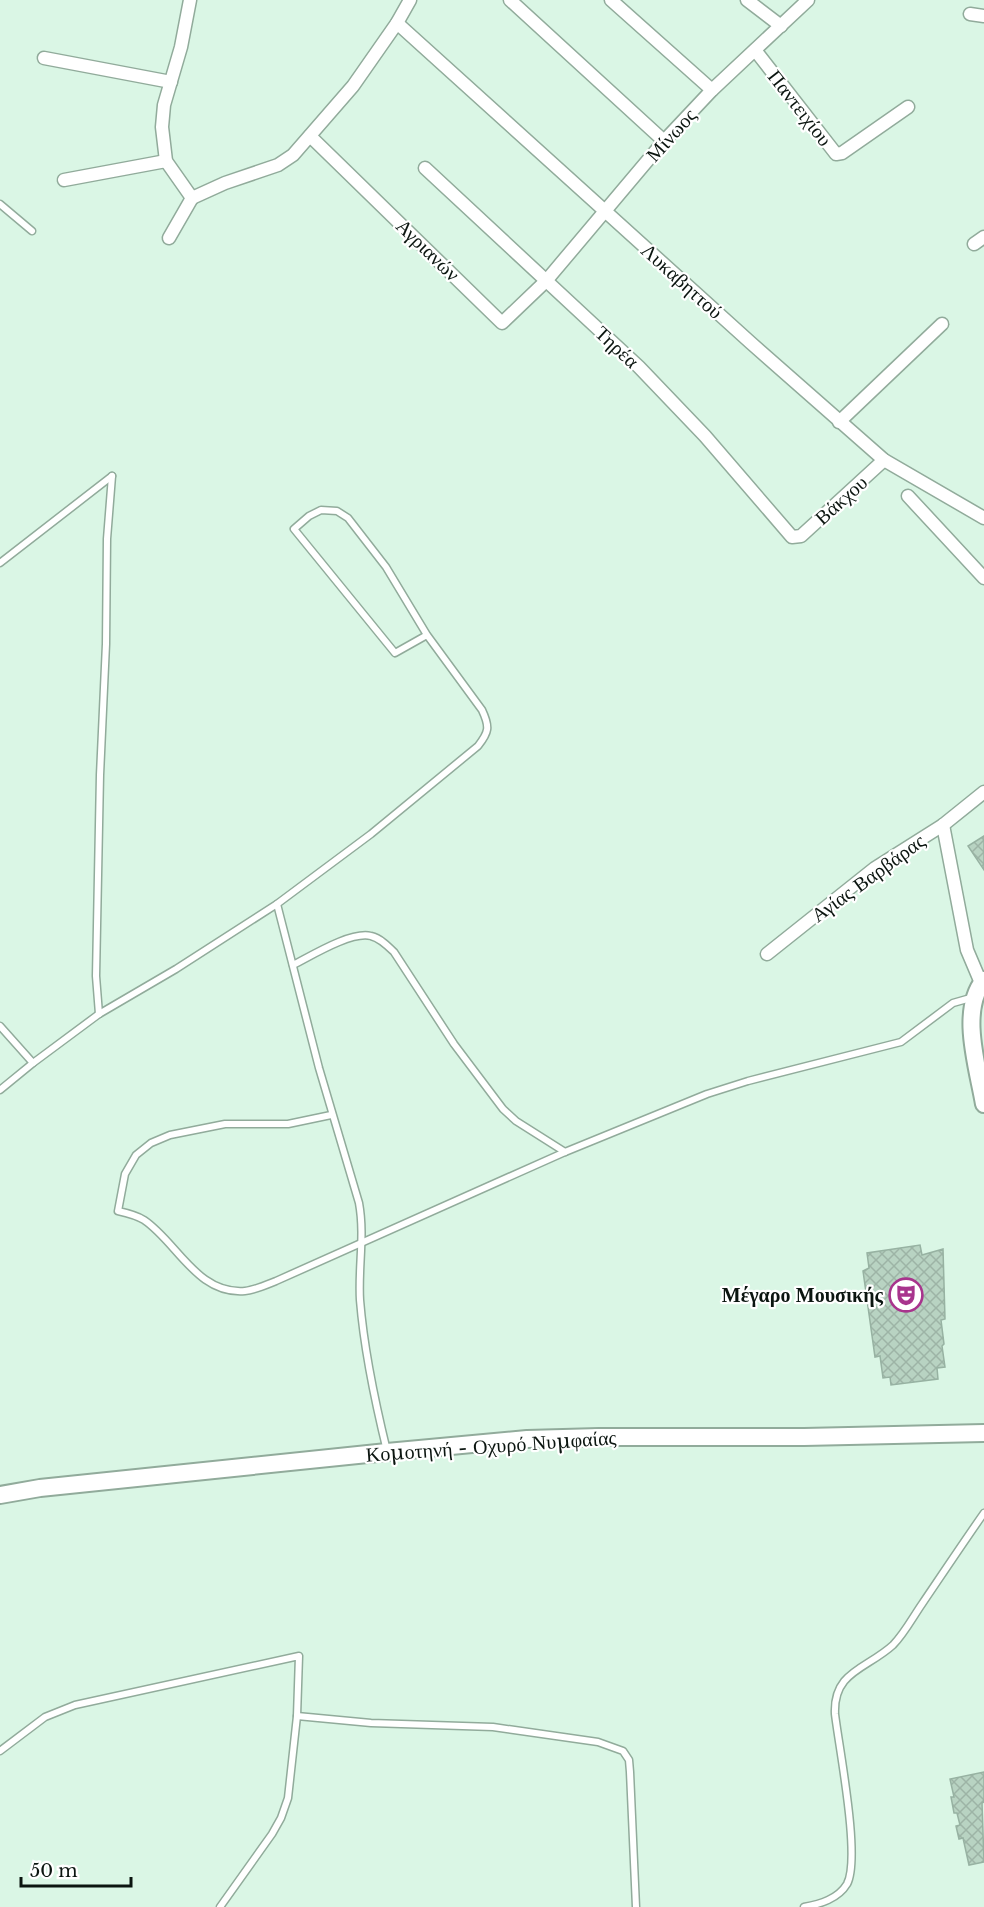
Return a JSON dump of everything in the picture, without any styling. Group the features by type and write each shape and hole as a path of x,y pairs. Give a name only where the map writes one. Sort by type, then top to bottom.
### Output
{"main road":[{"name":"Αγίας Βαρβάρας","path":"980,987 971,1015 984,1104"},
{"name":"Κομοτηνή - Οχυρό Νυμφαίας","path":"0,1495 40,1488 464,1444 587,1437 804,1437 984,1433"}],"street":[{"path":"190,0 183,38 162,117 166,161 192,198"},
{"path":"169,238 192,198 225,183 278,165 293,155 352,86 397,23 410,0"},
{"path":"510,0 664,141"},
{"path":"611,0 712,90"},
{"path":"621,10 630,0"},
{"path":"747,0 781,26"},
{"name":"Μίνωος","path":"546,281 664,141 712,90 808,0"},
{"path":"970,14 984,16"},
{"name":"Λυκαβηττού","path":"397,23 884,460 984,518"},
{"name":"Παντειχίου","path":"755,50 836,154 842,153 908,107"},
{"path":"44,58 171,82"},
{"name":"Αγριανών","path":"310,136 502,323 546,281"},
{"path":"64,180 166,161"},
{"name":"Τηρέα","path":"424,168 639,367 705,436 789,534 797,538"},
{"path":"974,244 984,237"},
{"path":"839,422 942,324"},
{"name":"Βάκχου","path":"797,538 884,460"},
{"path":"908,496 984,578"},
{"path":"943,825 984,792"},
{"name":"Αγίας Βαρβάρας","path":"767,954 875,868 943,825 967,950 980,987"}],"lane":[{"path":"0,204 33,231"},
{"path":"0,564 112,476 107,539 106,644 100,787 96,976 99,1014"},
{"path":"0,1090 99,1014 176,969 277,904 380,827 478,747 487,736 488,722 482,710 427,635 386,567 348,518 337,511 321,510 309,516 294,529 395,653 427,635"},
{"path":"277,904 331,1115 363,1221 359,1272 362,1321 387,1452"},
{"path":"292,965 339,942 357,936 371,936 384,943 394,952 454,1044 503,1109 516,1121 565,1152"},
{"path":"331,1115 288,1124 225,1124 170,1135 151,1143 136,1155 125,1174 118,1211 132,1214 145,1221 201,1277 224,1288 246,1291 261,1287 565,1152 717,1091 901,1042 953,1003 980,987"},
{"path":"0,1026 33,1063"},
{"path":"804,1907 824,1902 838,1895 847,1884 851,1871 850,1831 834,1701 839,1688 855,1670 895,1643 984,1513"},
{"path":"0,1751 45,1717 75,1705 299,1656 297,1716 288,1798 281,1818 261,1851 221,1906"},
{"path":"297,1716 371,1723 493,1726 598,1742 623,1751 629,1760 636,1907"}],"building":[{"path":"984,836 984,870 968,846"},
{"name":"Μέγαρο Μουσικής","path":"920,1245 922,1255 943,1249 945,1319 941,1320 945,1367 937,1368 938,1379 891,1385 890,1377 883,1378 880,1356 875,1357 863,1271 869,1268 867,1253"},
{"path":"984,1772 984,1802 982,1803 984,1862 969,1865 963,1838 959,1839 956,1826 960,1825 957,1813 954,1813 951,1797 954,1797 950,1779"}],"place":[{"name":"Μέγαρο Μουσικής","path":"906,1295"}]}
